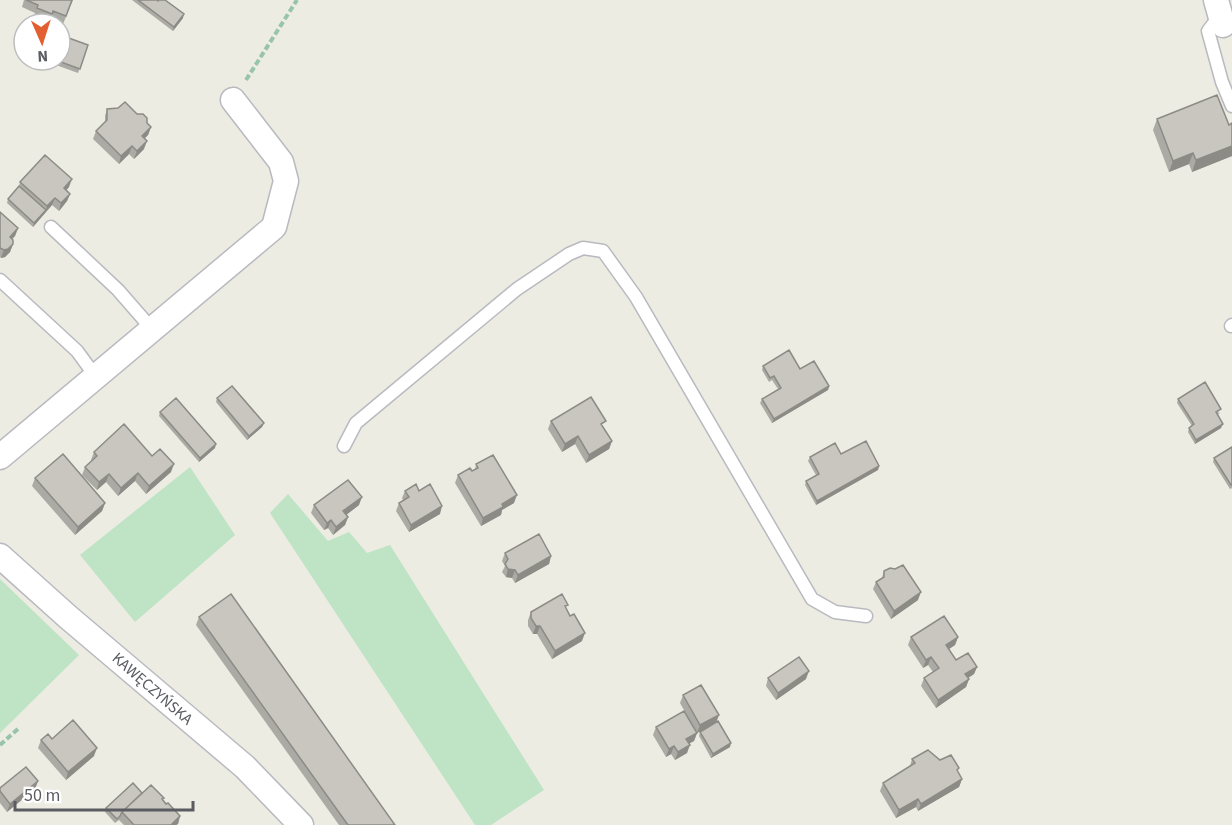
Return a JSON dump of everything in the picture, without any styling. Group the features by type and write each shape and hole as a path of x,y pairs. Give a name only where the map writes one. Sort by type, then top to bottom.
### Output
{"street":[{"path":"0,457 274,227 286,181 282,162 234,100"},
{"name":"KAWĘCZYŃSKA","path":"0,556 68,617 244,766 301,825"}],"lane":[{"path":"1223,15 1208,31 1222,82 1232,106"},
{"path":"51,227 118,290 152,330"},
{"path":"344,446 356,423 517,289 569,254 583,248 603,251 636,297 812,599 835,612 866,616"},
{"path":"0,280 77,351 96,377"}],"path":[{"path":"234,100 297,0"},
{"path":"0,745 19,728"}],"green space":[{"path":"190,467 235,535 135,622 80,555"},
{"path":"288,494 328,541 349,532 367,553 390,545 544,790 491,825 475,825 270,513"},
{"path":"0,579 79,655 0,733"}],"building":[{"path":"26,0 72,0 68,12 47,12 37,8 38,5"},
{"path":"138,0 165,0 184,14 174,27"},
{"path":"72,39 88,45 80,69 72,66"},
{"path":"1217,95 1229,125 1232,123 1232,146 1196,160 1193,153 1173,161 1157,119"},
{"path":"125,102 137,114 143,114 151,127 142,136 147,141 137,151 132,146 121,156 96,131 107,120 107,109 118,108"},
{"path":"45,155 72,179 64,188 70,194 61,203 55,198 47,206 20,182"},
{"path":"19,186 46,210 34,223 8,199"},
{"path":"0,212 18,228 10,237 13,244 4,250 0,248"},
{"path":"789,350 800,369 814,361 829,386 774,419 762,399 781,388 774,376 770,378 763,366"},
{"path":"1205,382 1221,409 1216,412 1223,424 1196,440 1189,428 1194,424 1178,399"},
{"path":"232,386 264,423 249,436 217,398"},
{"path":"591,397 606,421 601,424 612,441 589,455 578,436 565,444 551,421"},
{"path":"176,398 216,444 200,458 160,412"},
{"path":"124,424 152,456 160,449 174,464 149,486 138,473 121,488 109,474 99,482 85,467 97,456 94,452"},
{"path":"866,441 879,466 817,501 806,481 819,474 810,457 835,443 841,454"},
{"path":"1232,447 1232,485 1231,485 1214,458"},
{"path":"63,454 105,503 78,527 35,478"},
{"path":"493,455 517,495 502,504 503,507 483,518 458,475 470,468 472,471 478,468 476,464"},
{"path":"348,480 362,497 343,511 348,517 336,527 331,520 327,523 314,505"},
{"path":"416,484 419,491 430,484 442,506 411,525 399,503 409,497 405,491"},
{"path":"539,534 551,556 518,575 515,570 508,569 505,564 508,559 505,553"},
{"path":"903,565 921,592 894,611 876,582 884,577 884,571"},
{"path":"231,594 395,825 348,825 199,617"},
{"path":"562,594 568,605 565,606 570,616 574,614 585,633 555,651 540,626 536,626 531,618 531,612"},
{"path":"944,616 958,637 946,645 956,660 968,653 977,667 965,674 969,679 938,700 924,678 939,668 931,657 926,660 911,637"},
{"path":"799,657 809,671 778,693 768,678"},
{"path":"701,685 719,715 700,725 683,695"},
{"path":"684,711 697,733 686,739 690,745 678,752 674,746 669,749 656,727"},
{"path":"73,720 97,748 68,772 41,740 48,734 52,739"},
{"path":"718,721 731,743 713,754 700,732"},
{"path":"928,750 940,760 951,755 959,768 957,770 962,779 921,804 918,799 899,810 883,783 915,763 912,759"},
{"path":"26,767 38,781 10,804 0,788"},
{"path":"133,783 142,793 117,819 106,808"},
{"path":"151,785 164,798 162,799 166,804 168,803 180,816 171,825 134,825 122,812"}]}
